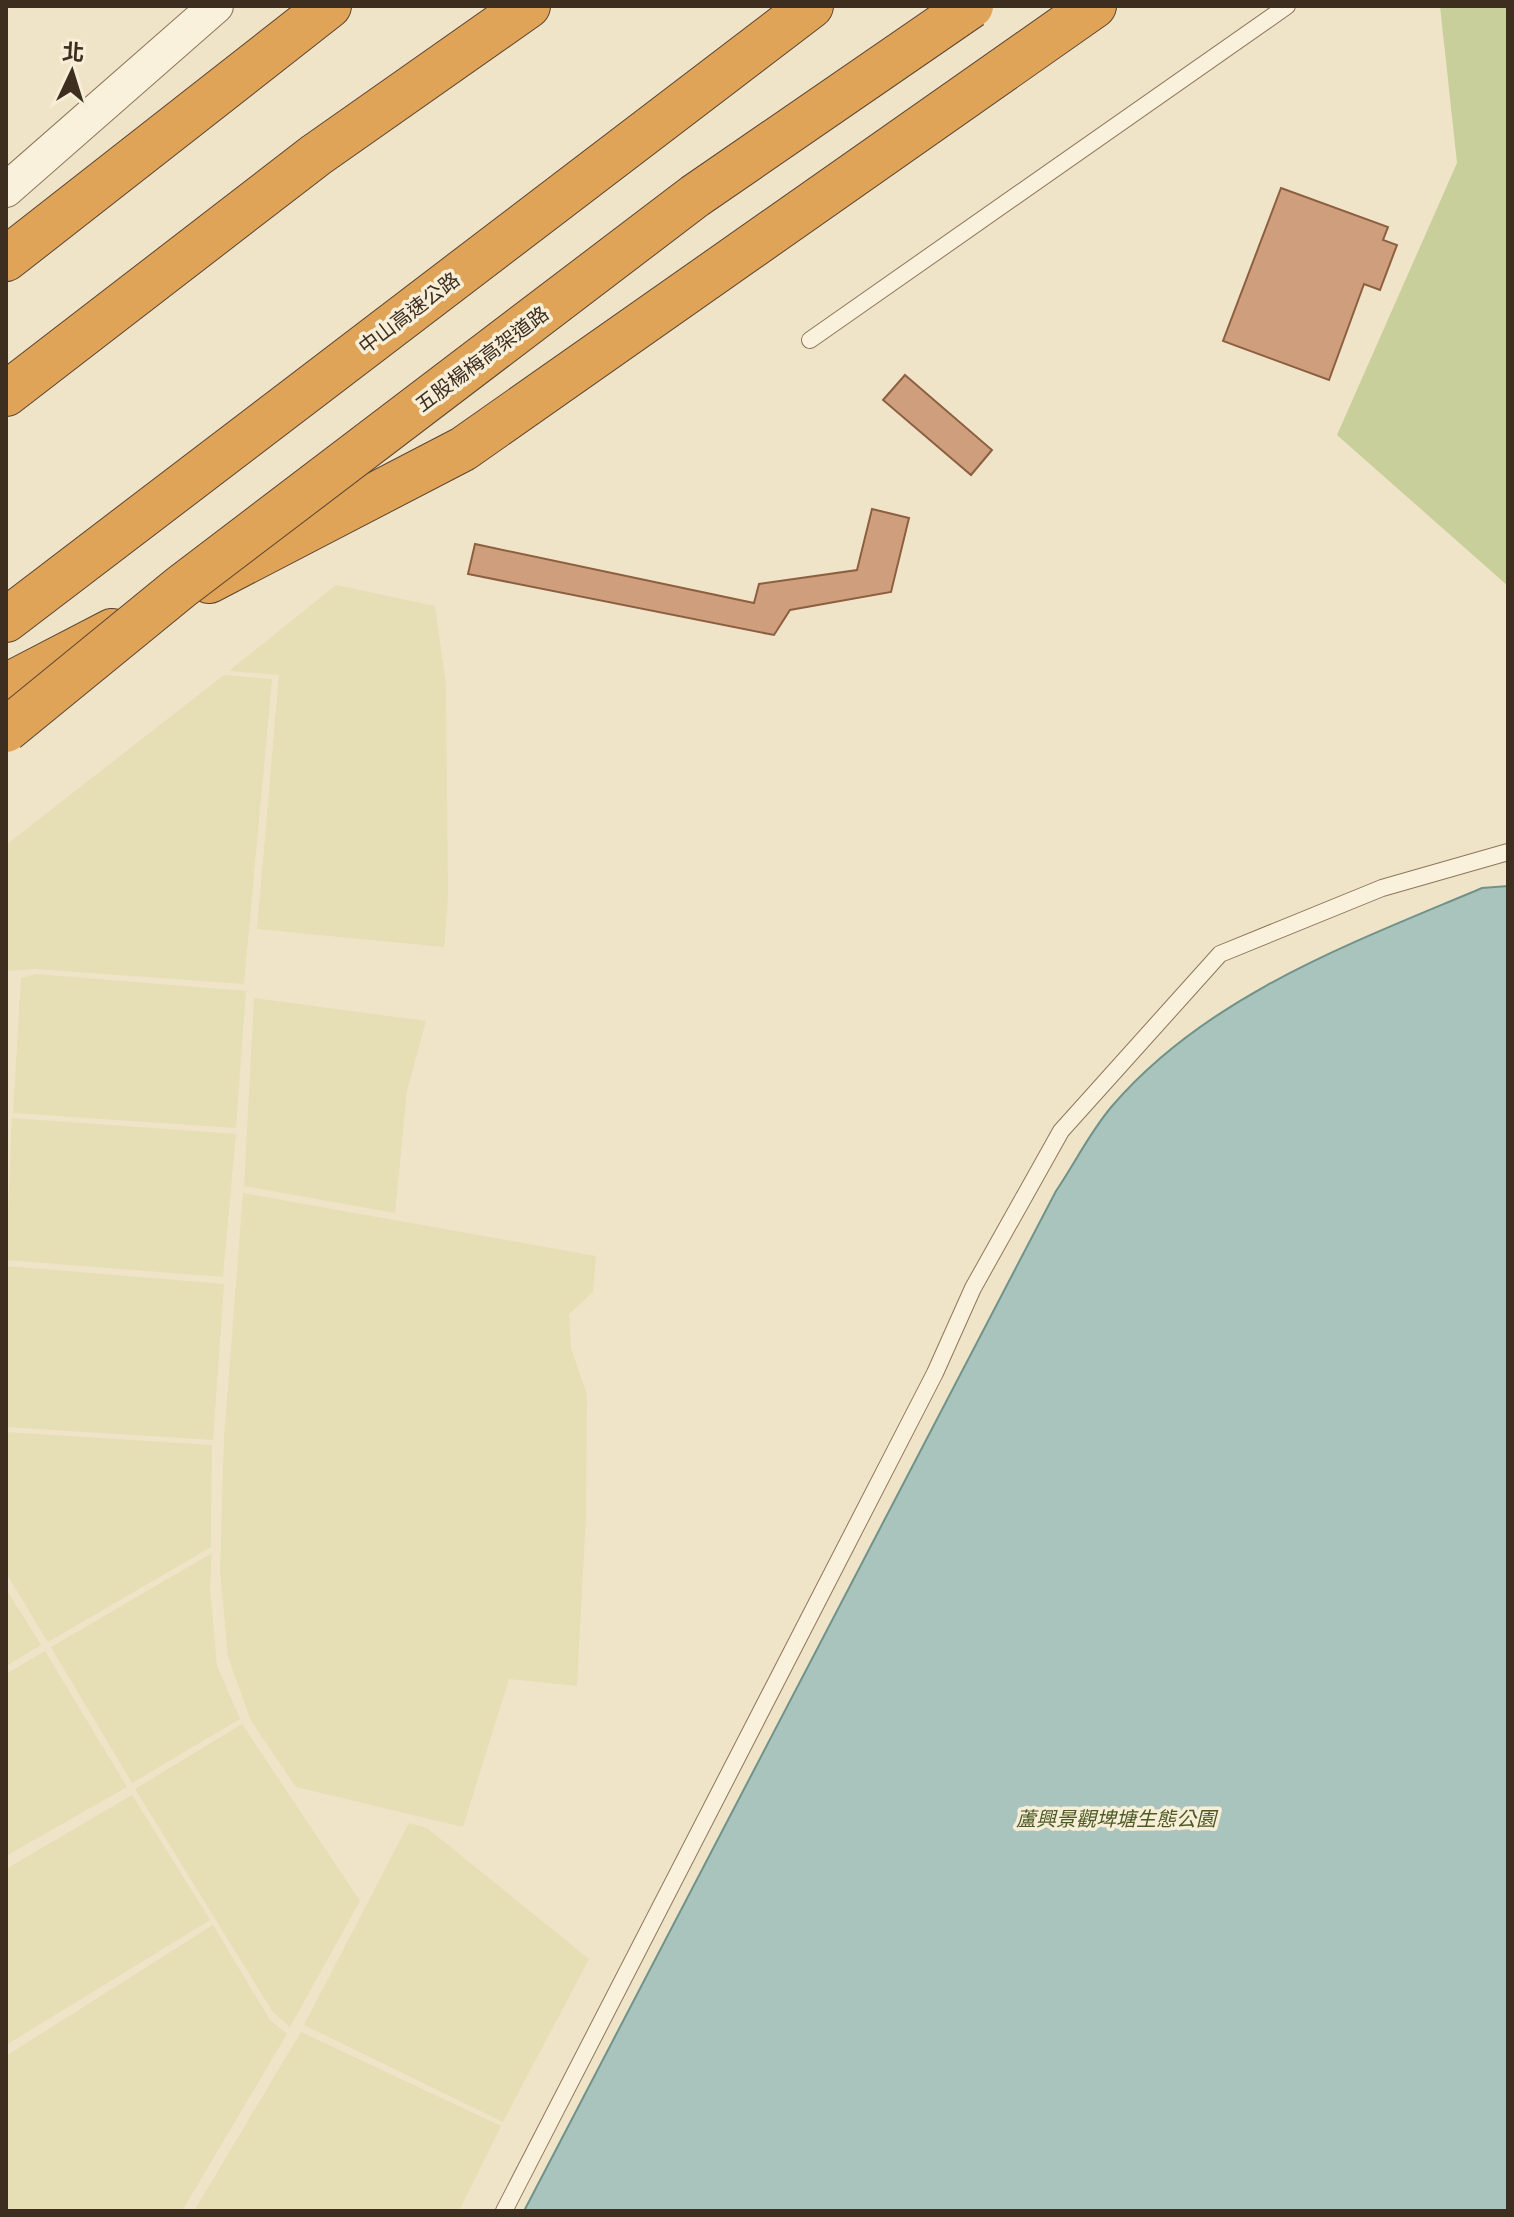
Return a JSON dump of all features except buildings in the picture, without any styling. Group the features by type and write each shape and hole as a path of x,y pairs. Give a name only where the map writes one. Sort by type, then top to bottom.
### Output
{"highway":[{"path":"6,246 35,213 288,6"},
{"path":"6,259 329,6"},
{"path":"6,394 316,155 528,6"},
{"name":"中山高速公路","path":"6,620 811,6"},
{"name":"五股楊梅高架道路","path":"6,730 181,587 695,196 971,6"},
{"path":"6,686 463,449 1094,6"}],"street":[{"path":"6,190 216,6"}],"lane":[{"path":"810,340 1287,6"},
{"path":"504,2211 935,1373 973,1288 1061,1131 1220,954 1382,888 1508,852"}],"shaded area":[{"path":"336,585 435,606 446,685 448,897 444,947 257,929 279,675 229,671"},
{"path":"224,675 272,679 244,984 35,969 6,971 6,845"},
{"path":"36,974 246,991 236,1128 13,1113 21,978"},
{"path":"254,998 426,1021 407,1091 395,1213 244,1186"},
{"path":"12,1118 236,1134 223,1277 6,1260"},
{"path":"243,1193 596,1256 593,1292 569,1314 571,1348 587,1395 586,1516 577,1686 509,1679 463,1827 296,1787 251,1721 228,1657 220,1571 224,1438"},
{"path":"6,1266 224,1284 213,1440 6,1427"},
{"path":"6,1432 212,1445 211,1547 48,1642 6,1573"},
{"path":"212,1553 210,1587 217,1666 240,1719 132,1783 51,1647"},
{"path":"6,1589 41,1645 6,1666"},
{"path":"45,1651 127,1787 6,1856 6,1674"},
{"path":"242,1724 360,1901 290,2027 272,2011 135,1789"},
{"path":"132,1795 210,1920 6,2045 6,1869"},
{"path":"409,1823 427,1828 589,1959 503,2122 304,2025"},
{"path":"213,1925 270,2020 287,2034 182,2211 6,2211 6,2056"},
{"path":"301,2032 501,2126 459,2211 194,2211"}],"green space":[{"path":"1440,6 1508,6 1508,586 1337,435 1457,163"}],"water":[{"name":"蘆興景觀埤塘生態公園","path":"1508,886 1508,2211 524,2211 1056,1191 1105,1115 1151,1066 1192,1032 1284,976 1482,888"}]}
